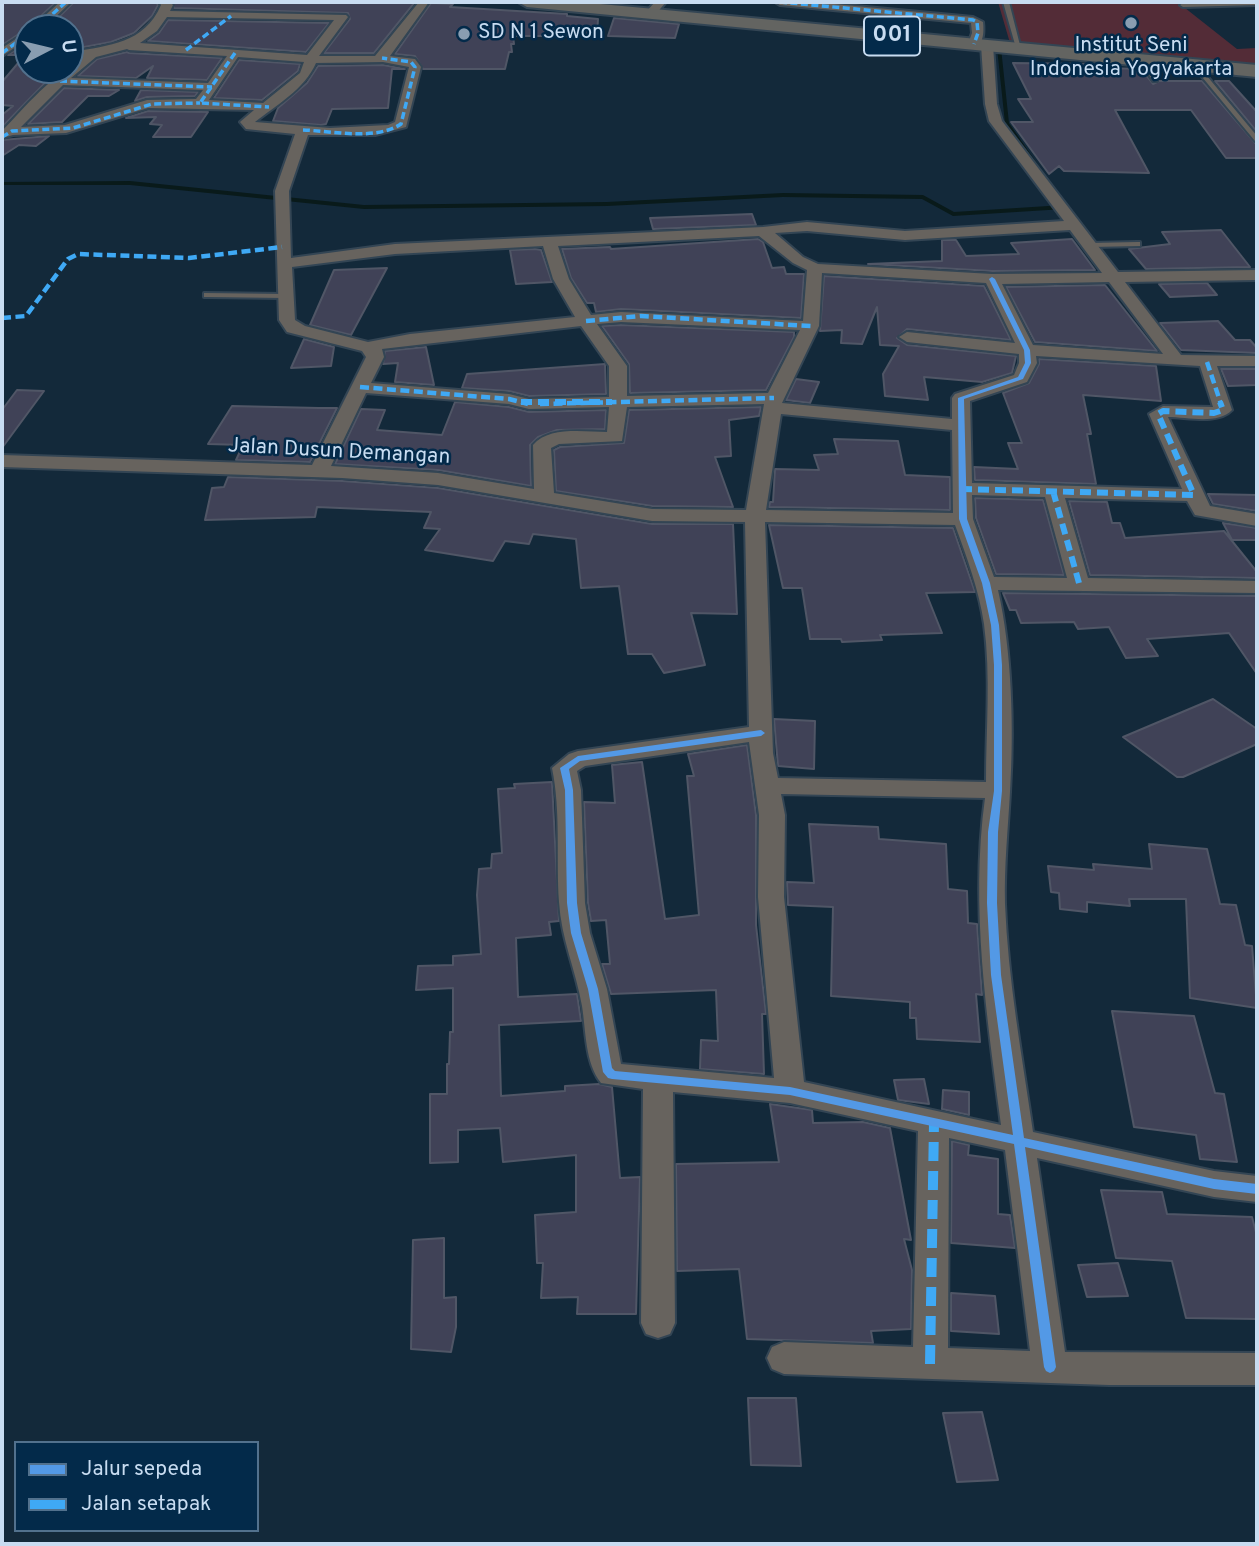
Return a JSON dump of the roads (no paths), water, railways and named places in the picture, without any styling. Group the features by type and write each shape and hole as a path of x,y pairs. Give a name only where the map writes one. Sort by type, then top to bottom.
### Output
{"main road":[{"name":"001","path":"527,2 656,7 981,44 1257,71"}],"street":[{"path":"53,14 66,2"},
{"path":"314,15 324,2"},
{"path":"382,58 424,2"},
{"path":"780,2 886,7 975,21 990,104 996,121 1033,164 1066,213 1176,360"},
{"path":"84,54 130,46 312,59 368,61 382,58 405,61 415,67 401,124 397,129 373,132 303,130 247,124 304,75 312,59 321,42 342,19 339,16 231,16 164,8 130,46"},
{"path":"186,50 231,16"},
{"path":"200,103 235,53"},
{"path":"84,60 92,54"},
{"path":"84,81 212,87"},
{"path":"8,129 56,84"},
{"path":"8,129 66,129 147,104 200,103 269,107"},
{"path":"303,130 282,199 287,320 293,328 368,347 374,350 375,357 318,472"},
{"path":"283,264 370,251 797,227 881,235 926,235 1066,213"},
{"path":"763,231 797,260 816,268 992,279 1257,275"},
{"path":"544,496 542,444 556,438 615,437 618,402 618,366 586,321 561,279 549,240"},
{"path":"790,1091 771,897 772,815 761,753 755,517 773,403 811,326 816,268"},
{"path":"992,279 1027,350 1028,363 1021,378 961,398 961,489 963,519 986,583 995,625 998,665 998,791 993,832 992,903 996,975 1050,1367"},
{"path":"368,347 410,339 641,316 811,326"},
{"path":"907,337 1027,350 1207,362 1257,361"},
{"path":"1207,362 1223,410 1214,413 1163,411 1158,414 1194,495 1205,513 1257,520"},
{"path":"360,387 509,399 529,404 773,403 961,425"},
{"name":"Jalan Dusun Demangan","path":"2,461 438,479 628,512 755,517 963,519"},
{"path":"961,489 1194,495"},
{"path":"1054,491 1079,583"},
{"path":"986,583 1257,587"},
{"path":"761,733 578,759 564,768 569,801 572,903 576,933 593,989 607,1069 612,1075 790,1091 1214,1184 1257,1189"},
{"path":"767,786 998,791"},
{"path":"658,1080 659,1323"},
{"path":"930,1364 934,1123"},
{"path":"783,1358 1109,1369 1257,1369"}],"lane":[{"path":"1006,2 1019,48"},
{"path":"1182,5 1257,3"},
{"path":"1140,60 1155,80"},
{"path":"1195,65 1257,140"},
{"path":"1091,245 1137,244"},
{"path":"207,295 284,296"}],"waterway":[{"path":"999,48 1007,123 1041,172"},
{"path":"2,184 130,183 364,207 607,204 783,195 923,197 953,214 1064,207"}],"place":[{"name":"Institut Seni Indonesia Yogyakarta","path":"1131,23"},
{"name":"SD N 1 Sewon","path":"464,34"}]}
